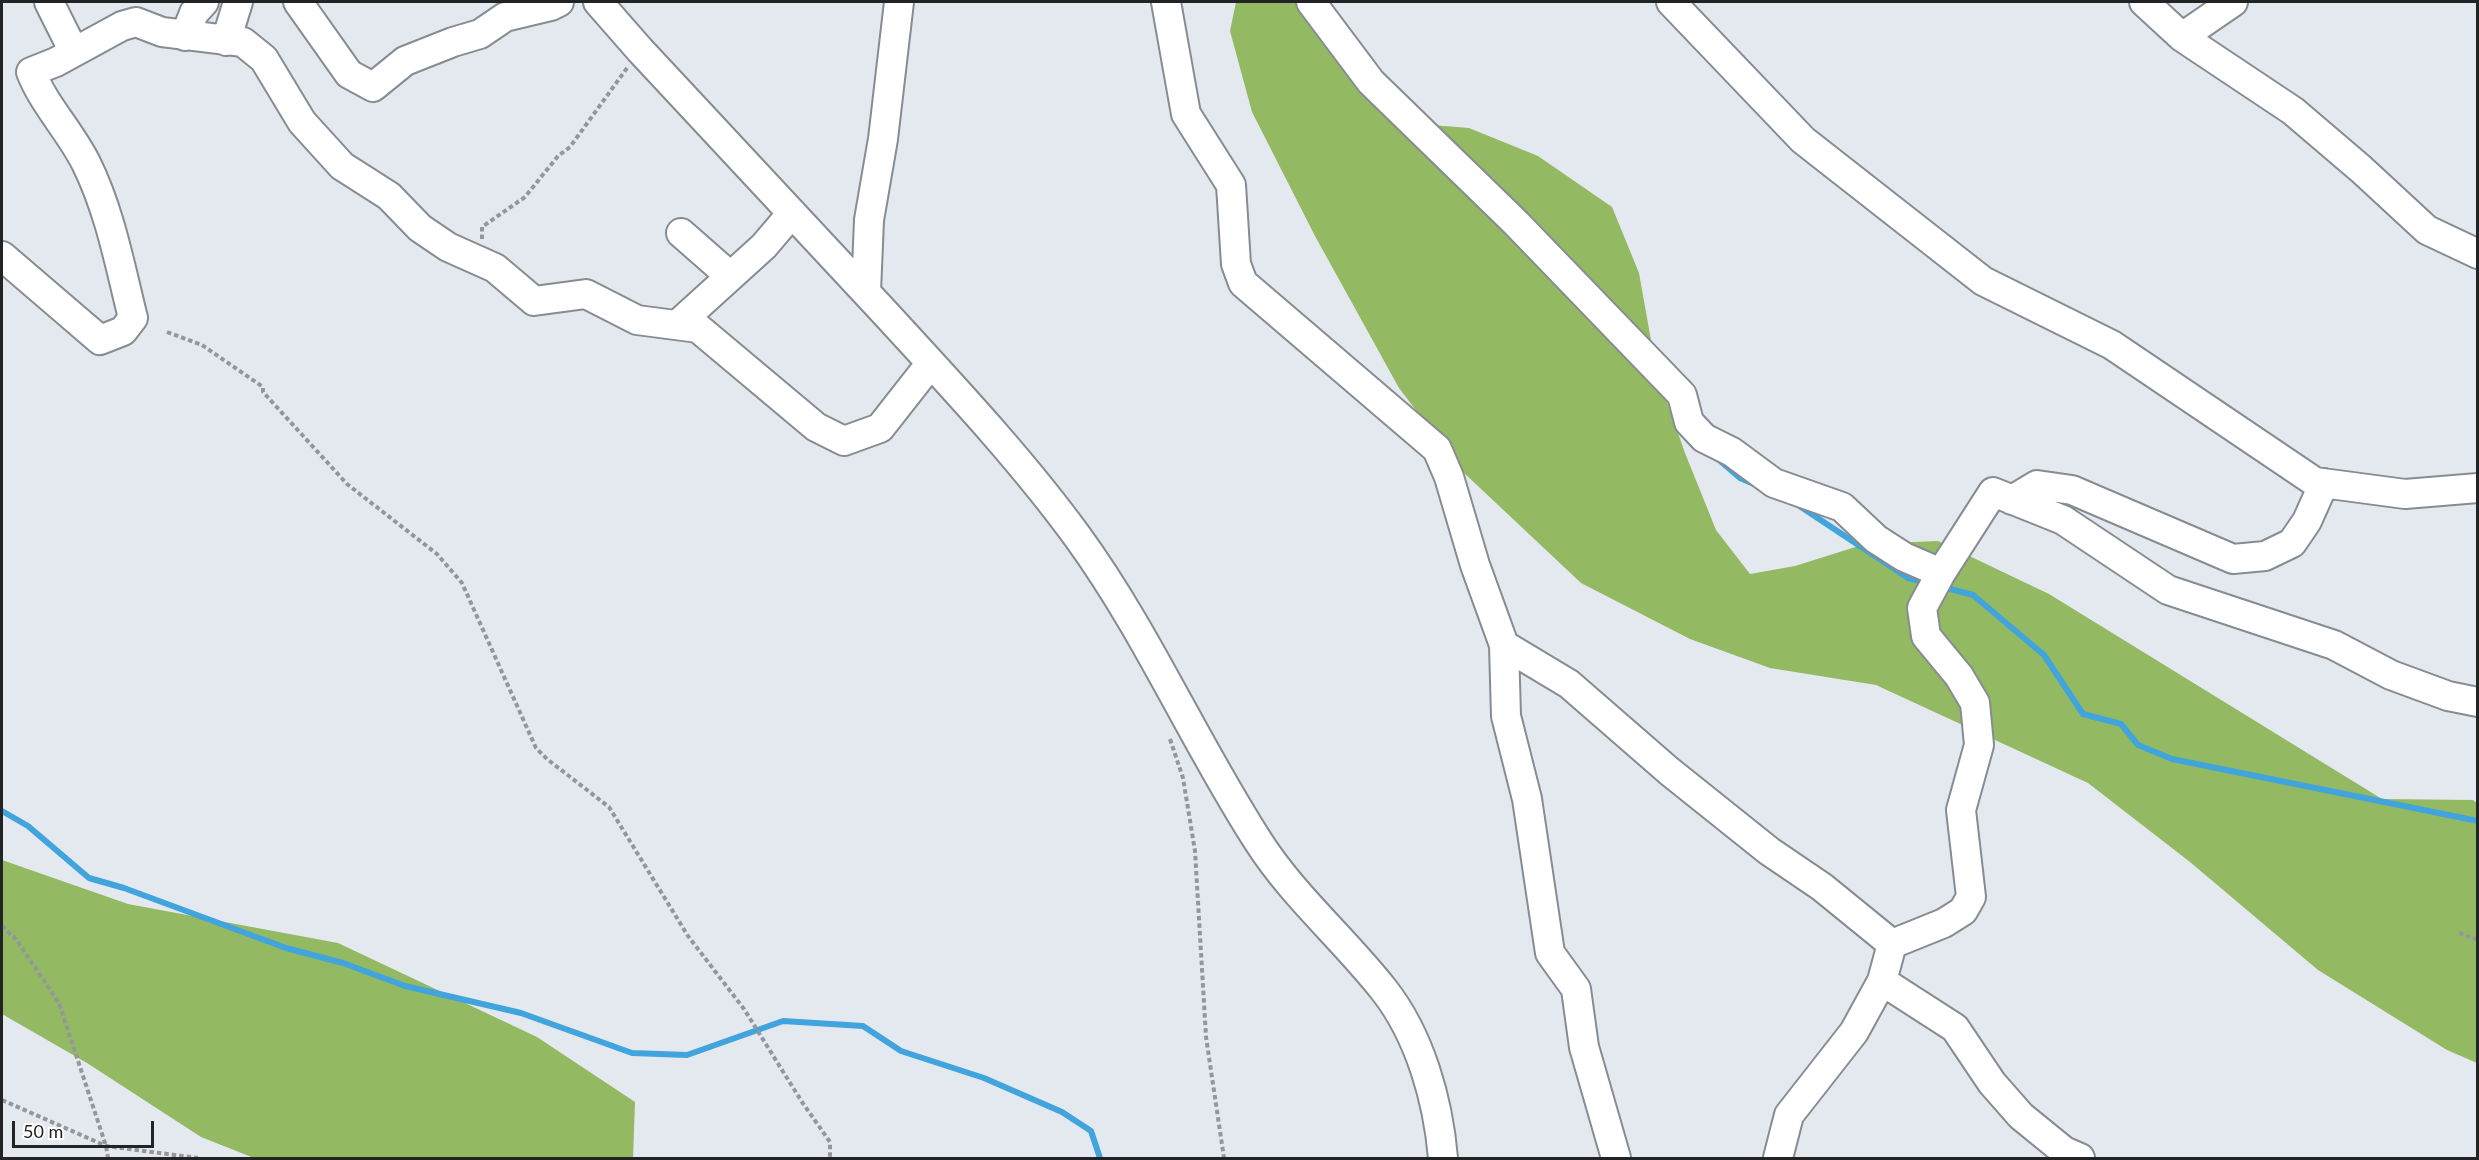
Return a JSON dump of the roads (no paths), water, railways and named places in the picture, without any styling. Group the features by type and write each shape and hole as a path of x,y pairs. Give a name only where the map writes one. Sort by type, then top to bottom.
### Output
{"street":[{"path":"49,2 74,52"},
{"path":"226,41 238,2"},
{"path":"310,6 349,74 373,87 405,60 480,34 506,16 560,2"},
{"path":"598,2 931,363 1044,492 1078,538 1123,604 1260,844 1289,882 1386,992 1410,1033 1425,1068 1443,1158"},
{"path":"866,292 869,220 883,139 899,2"},
{"path":"1166,2 1186,114 1231,185 1236,264 1243,283 1437,448 1449,477 1475,565 1504,645 1506,716 1527,799 1550,953 1576,989 1584,1047 1616,1158"},
{"path":"1311,2 1371,82 1516,223 1682,395 1689,422 1704,438 1732,452 1774,483 1842,507 1876,539 1937,582"},
{"path":"1671,2 1803,140 1983,281 2112,345 2315,482 2405,494 2478,488"},
{"path":"2144,2 2182,37 2293,111 2427,230 2478,254"},
{"path":"2182,37 2233,2"},
{"path":"186,36 194,13 204,3"},
{"path":"2,256 100,339 123,331 133,318 107,216 86,162 36,86 31,72 122,26 136,22 162,32 243,42 264,59 302,122 342,166 389,196 420,228 448,247 495,268 534,301 586,294 637,320 698,328 816,427 844,441 880,428 931,363"},
{"path":"678,324 764,246 792,213"},
{"path":"681,233 730,276"},
{"path":"2012,500 2037,485 2072,490 2234,559 2265,556 2292,543 2307,521 2324,483"},
{"path":"1892,944 1944,923 1964,911 1971,897 1961,810 1979,746 1975,703 1959,676 1926,636 1922,608 1993,492 2064,520 2168,590 2334,645 2391,675 2448,696 2478,702"},
{"path":"1504,645 1569,684 1687,785 1769,851 1822,887 1892,944"},
{"path":"1778,1158 1789,1115 1854,1032 1882,981 1892,944"},
{"path":"1882,981 1955,1028 1992,1083 2021,1116 2064,1151 2080,1158"}],"waterway":[{"path":"1718,459 1740,478 1754,484"},
{"path":"1798,505 1908,578 1927,583"},
{"path":"1943,587 1973,595 2044,655 2083,714 2121,724 2138,745 2172,759 2478,821"},
{"path":"2,811 28,826 89,878 124,888 286,948 343,963 405,986 521,1013 632,1053 687,1055 783,1021 863,1026 901,1051 984,1078 1062,1112 1091,1131 1100,1158"}]}
